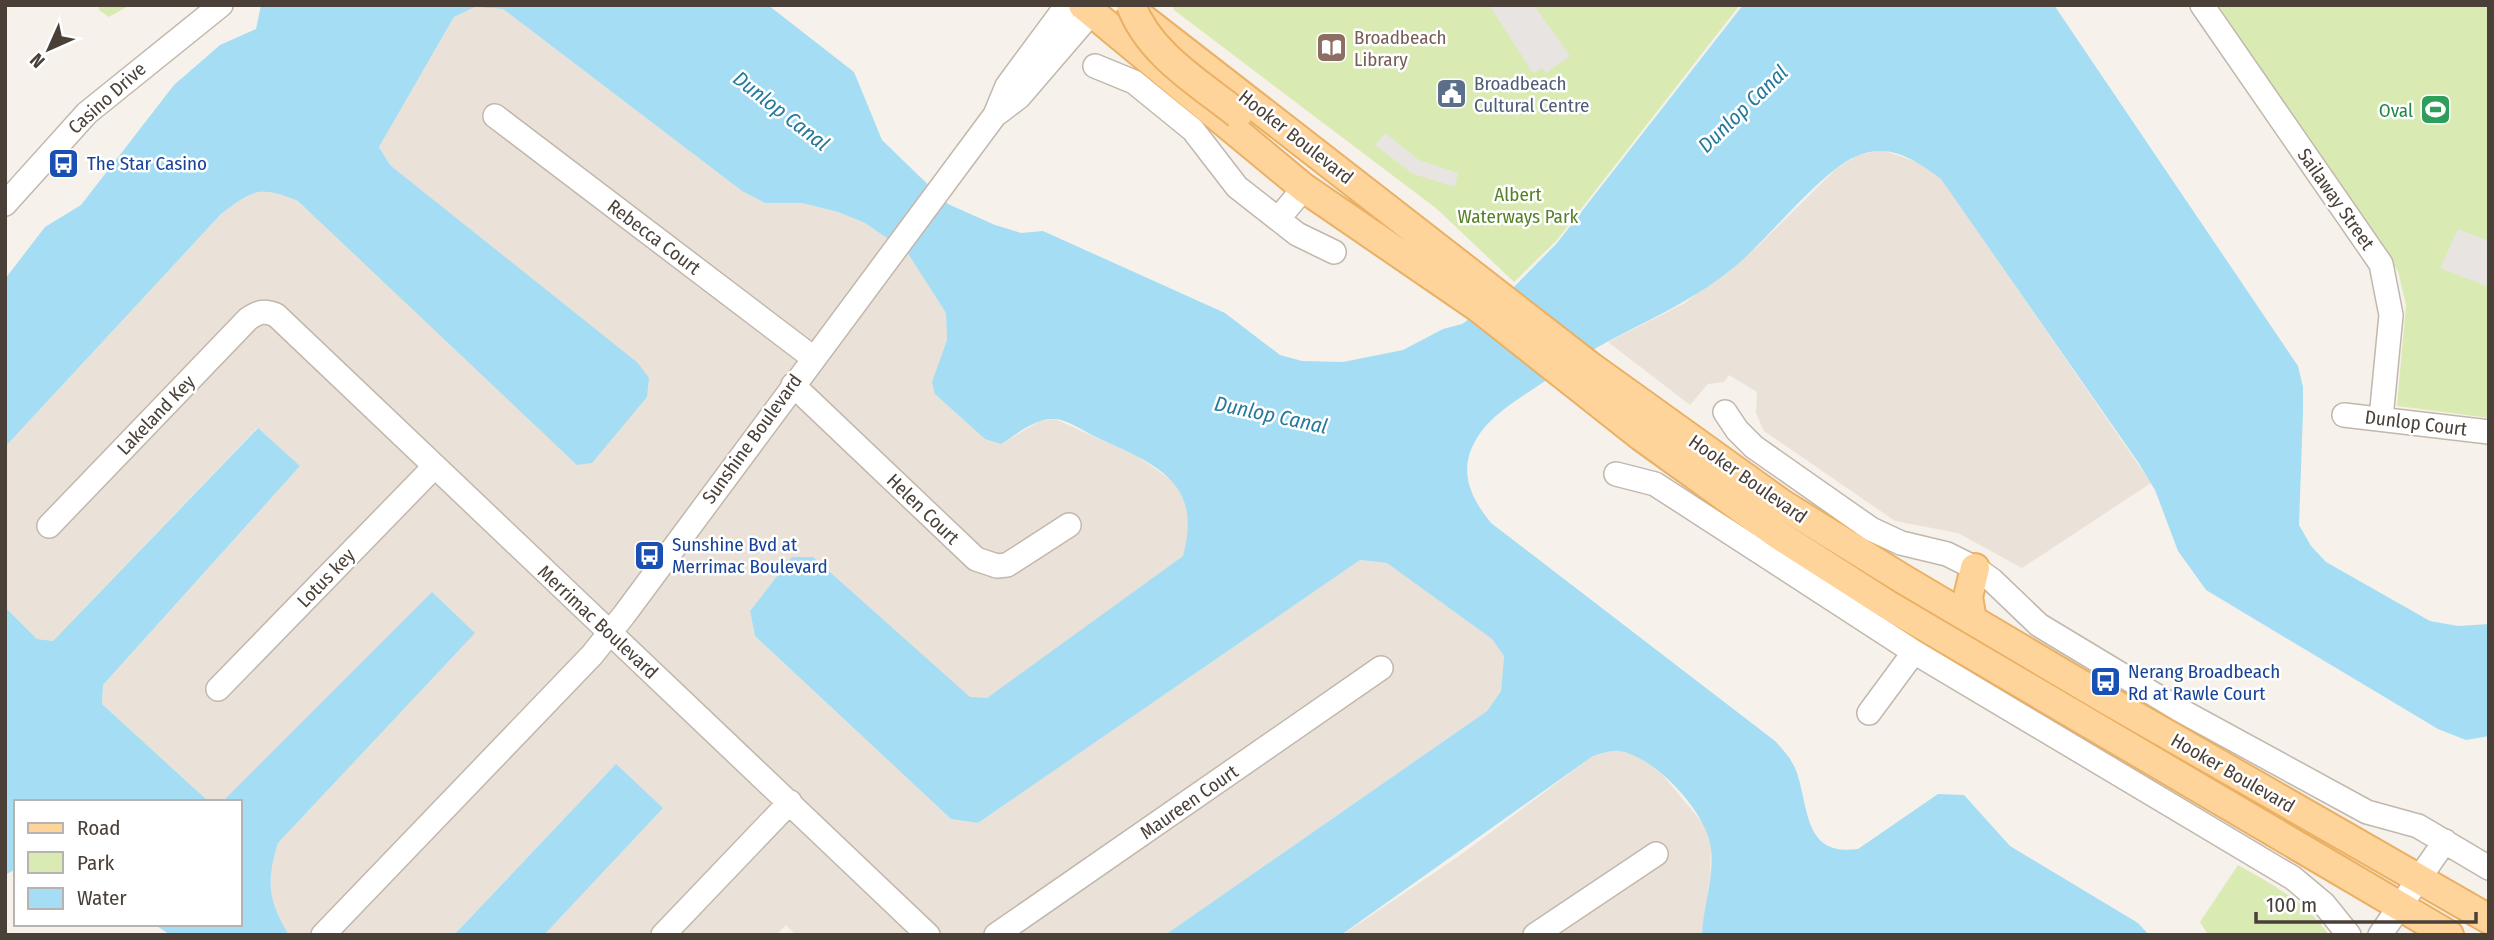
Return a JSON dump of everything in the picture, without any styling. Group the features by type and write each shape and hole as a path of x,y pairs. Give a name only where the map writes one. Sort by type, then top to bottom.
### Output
{"main road":[{"name":"Hooker Boulevard","path":"1126,5 1485,299 1579,372 1782,504 1935,598 2281,801 2421,878 2489,919"},
{"path":"1131,5 1143,30 1159,50 1342,198 1368,232"},
{"path":"1160,5 1172,24 1175,44"},
{"name":"Hooker Boulevard","path":"1085,7 1304,188 1368,232 1485,299"},
{"name":"Hooker Boulevard","path":"1579,372 1683,468 1828,568 2449,935"},
{"path":"1935,598 1975,568"},
{"path":"1972,620 1968,597 1975,568"}],"street":[{"name":"Casino Drive","path":"5,204 87,113 221,5"},
{"name":"Sailaway Street","path":"2202,5 2381,264 2391,315 2381,418"},
{"name":"Sunshine Boulevard","path":"323,935 610,632 892,251 995,116 1019,97 1085,7"},
{"path":"1095,66 1134,82 1184,123 1237,187 1310,242 1334,252"},
{"name":"Rebecca Court","path":"495,116 812,357"},
{"name":"Hooker Boulevard","path":"1278,219 1304,188"},
{"name":"Merrimac Boulevard","path":"266,311 285,322 434,467 928,935"},
{"name":"Lakeland Key","path":"50,526 248,319 256,313 266,311"},
{"name":"Helen Court","path":"793,385 976,559 997,566 1007,565 1069,525"},
{"name":"Hooker Boulevard","path":"1725,412 1737,430 1754,447 1871,529 1901,543 1947,554 1975,568 1992,580 2039,625 2180,710 2367,812 2418,826 2489,868"},
{"name":"Dunlop Court","path":"2344,415 2489,432"},
{"name":"Lotus key","path":"218,689 434,467"},
{"path":"1616,474 1656,484 1914,652 2293,878 2323,904 2349,935"},
{"path":"1869,713 1914,652"},
{"name":"Maureen Court","path":"996,935 1381,668"},
{"path":"663,935 790,802"},
{"path":"2380,935 2402,907 2445,841"},
{"path":"1542,933 1656,854"}],"shaded area":[{"path":"1489,5 1534,5 1570,56 1546,73 1542,68 1533,73"},
{"path":"475,7 503,9 742,191 765,203 802,203 838,212 865,223 907,252 946,312 947,340 933,382 1001,444 1040,421 1055,419 1137,456 1174,482 1188,505 1189,534 1184,556 987,699 970,698 792,557 750,611 755,636 951,819 978,823 1360,560 1388,563 1492,639 1504,656 1501,691 1487,711 1165,935 796,935 786,925 776,935 544,935 662,808 616,765 454,935 289,935 272,908 270,869 278,843 474,633 224,800 207,800 102,704 103,685 300,466 257,428 53,641 37,639 5,607 5,447 221,214 248,193 275,191 298,201 391,165 379,147 454,17"},
{"path":"1385,133 1419,160 1458,173 1455,187 1413,174 1375,145"},
{"path":"1882,150 1920,163 1941,178 2151,483 2022,568 1958,533 1895,521 1764,431 1756,413 1757,392 1729,375 1724,382 1708,384 1690,405 1608,342 1685,303 1758,246 1836,169 1858,155"},
{"path":"2458,229 2489,241 2489,287 2440,268"},
{"path":"1616,750 1638,756 1662,774 1705,826 1711,845 1702,935 1342,935 1459,856 1593,756"}],"green space":[{"path":"99,5 130,5 109,17 99,10"},
{"name":"Albert Waterways Park","path":"1172,5 1739,6 1557,240 1514,282 1437,209 1174,10"},
{"path":"2218,5 2489,5 2489,418 2397,406 2406,305 2398,271"},
{"path":"2238,865 2299,903 2329,935 2208,935 2200,922"}],"water":[{"name":"Dunlop Canal","path":"261,5 768,5 854,72 882,140 948,204 995,225 1021,233 1043,231 1225,313 1280,355 1302,361 1343,362 1403,350 1443,329 1462,324 1512,289 1557,243 1743,5 2054,5 2298,366 2303,387 2299,525 2311,546 2326,562 2430,621 2458,626 2489,624 2489,736 2466,740 2438,729 2206,590 2178,551 2155,490 2138,462 1941,179 1902,155 1870,152 1844,163 1829,175 1747,256 1716,281 1682,303 1579,358 1497,415 1484,428 1470,453 1467,465 1470,489 1491,523 1775,741 1795,768 1811,825 1826,845 1840,849 1858,849 1938,794 1964,795 2010,846 2138,923 2149,935 1702,935 1711,866 1706,829 1687,800 1661,773 1633,755 1616,751 1593,756 1341,935 1165,935 1487,711 1501,691 1504,656 1492,639 1387,563 1360,560 978,823 951,819 755,636 750,611 792,557 813,557 970,697 987,698 1183,556 1188,531 1186,510 1180,493 1170,479 1139,457 1070,423 1047,419 1033,424 1001,444 985,439 935,394 932,382 947,340 946,313 907,252 865,223 838,212 802,203 765,203 742,191 503,9 475,7 454,17 379,147 391,166 638,363 649,378 647,397 592,463 577,465 298,201 265,192 249,195 221,214 5,447 5,279 45,227 81,205 174,85 220,45 256,29"},
{"path":"258,428 300,466 103,685 102,704 207,800 14,800 14,870 5,875 5,607 37,639 53,641"},
{"path":"432,592 475,633 278,843 272,869 271,890 277,912 289,935 170,935 157,926 242,926 242,800 224,800"},
{"path":"616,764 663,808 544,935 454,935"}],"place":[{"name":"Broadbeach Library","path":"1331,48"},
{"name":"Broadbeach Cultural Centre","path":"1451,94"},
{"name":"Oval","path":"2436,110"},
{"name":"The Star Casino","path":"64,163"},
{"name":"Sunshine Bvd at Merrimac Boulevard","path":"649,555"},
{"name":"Nerang Broadbeach Rd at Rawle Court","path":"2105,682"}]}
